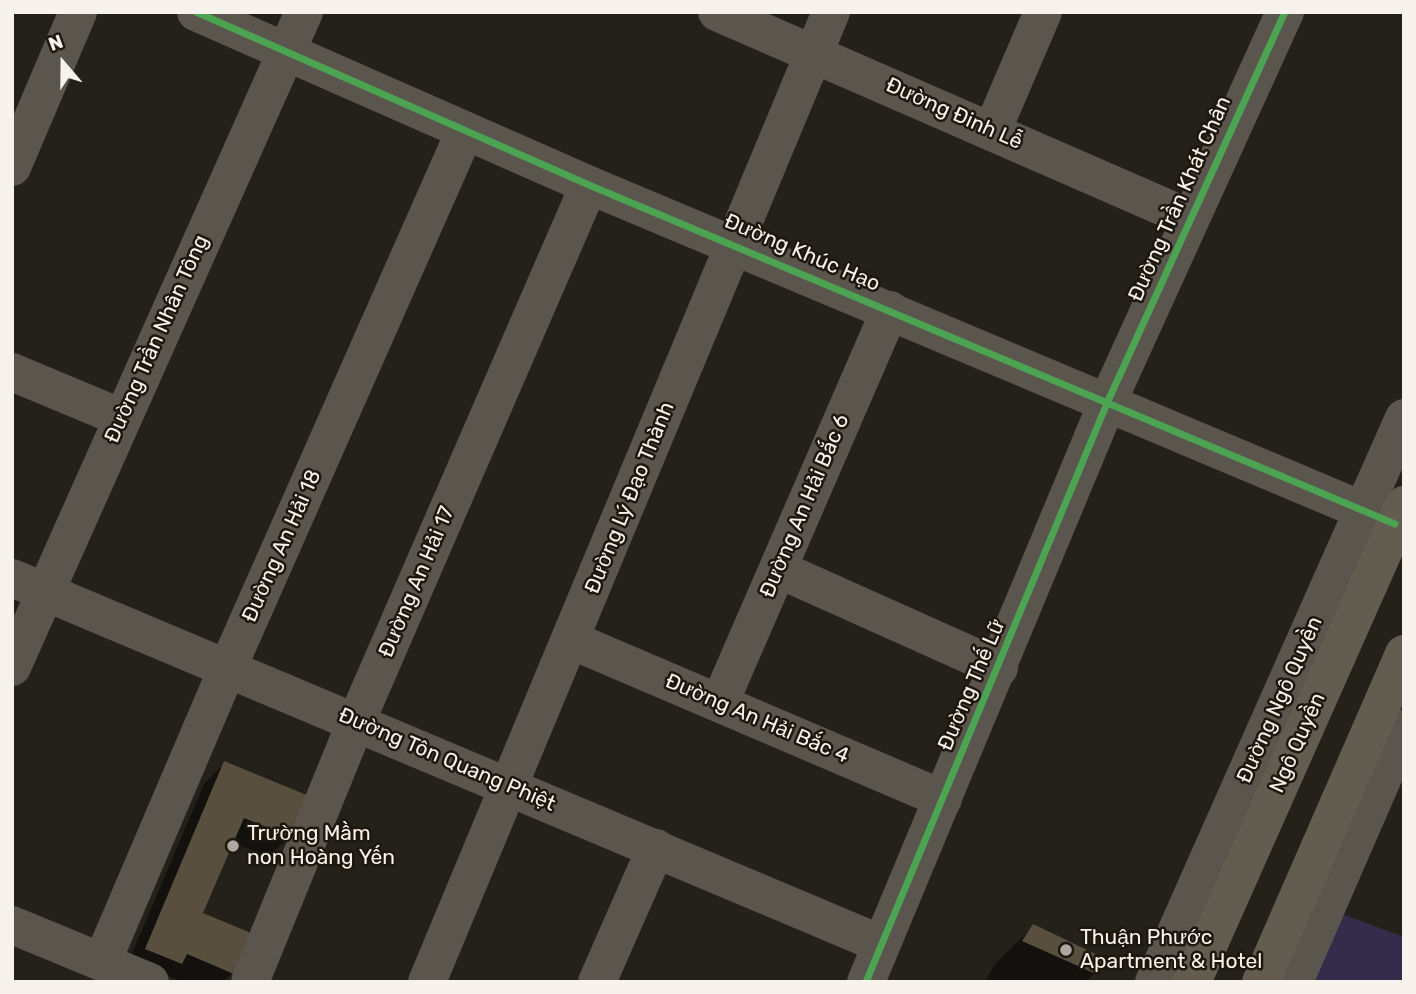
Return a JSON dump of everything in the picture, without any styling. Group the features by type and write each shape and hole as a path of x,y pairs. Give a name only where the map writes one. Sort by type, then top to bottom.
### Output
{"highway":[{"name":"Ngô Quyền","path":"1192,982 1388,513"},
{"path":"1261,982 1404,654"}],"street":[{"path":"14,158 78,12"},
{"name":"Đường Khúc Hạo","path":"196,12 589,185 1108,401 1388,513"},
{"name":"Đường Trần Nhân Tông","path":"12,667 28,584 122,418 304,12"},
{"name":"Đường Đinh Lễ","path":"716,12 1189,218"},
{"name":"Đường Lý Đạo Thành","path":"427,982 831,12"},
{"path":"992,131 1043,12"},
{"name":"Đường Trần Khát Chân","path":"1108,401 1284,12"},
{"name":"Đường An Hải 18","path":"102,962 228,667 465,131"},
{"name":"Đường An Hải 17","path":"250,982 356,722 589,185"},
{"name":"Đường An Hải Bắc 6","path":"720,702 890,310"},
{"path":"12,372 122,418"},
{"name":"Đường Thế Lữ","path":"866,982 1108,401"},
{"name":"Đường Ngô Quyền","path":"1154,982 1388,513 1404,418"},
{"path":"778,569 999,668"},
{"name":"Đường Tôn Quang Phiệt","path":"28,584 881,944"},
{"name":"Đường An Hải Bắc 4","path":"571,640 943,799"},
{"path":"1294,982 1404,729"},
{"path":"597,982 656,848"},
{"path":"12,925 150,982"}],"shaded area":[{"path":"1326,908 1404,937 1404,982 1294,982"}],"building":[{"path":"224,761 309,796 291,837 244,818 203,913 251,933 234,974 187,954 182,964 145,949"},
{"name":"Thuận Phước Apartment & Hotel","path":"1033,924 1108,960 1096,974 1022,941"}],"cycle path":[{"path":"196,12 589,185 1395,524"},
{"path":"866,982 1108,401 1285,12"}],"place":[{"name":"Trường Mầm non Hoàng Yến","path":"233,846"},
{"name":"Thuận Phước Apartment & Hotel","path":"1066,950"}]}
